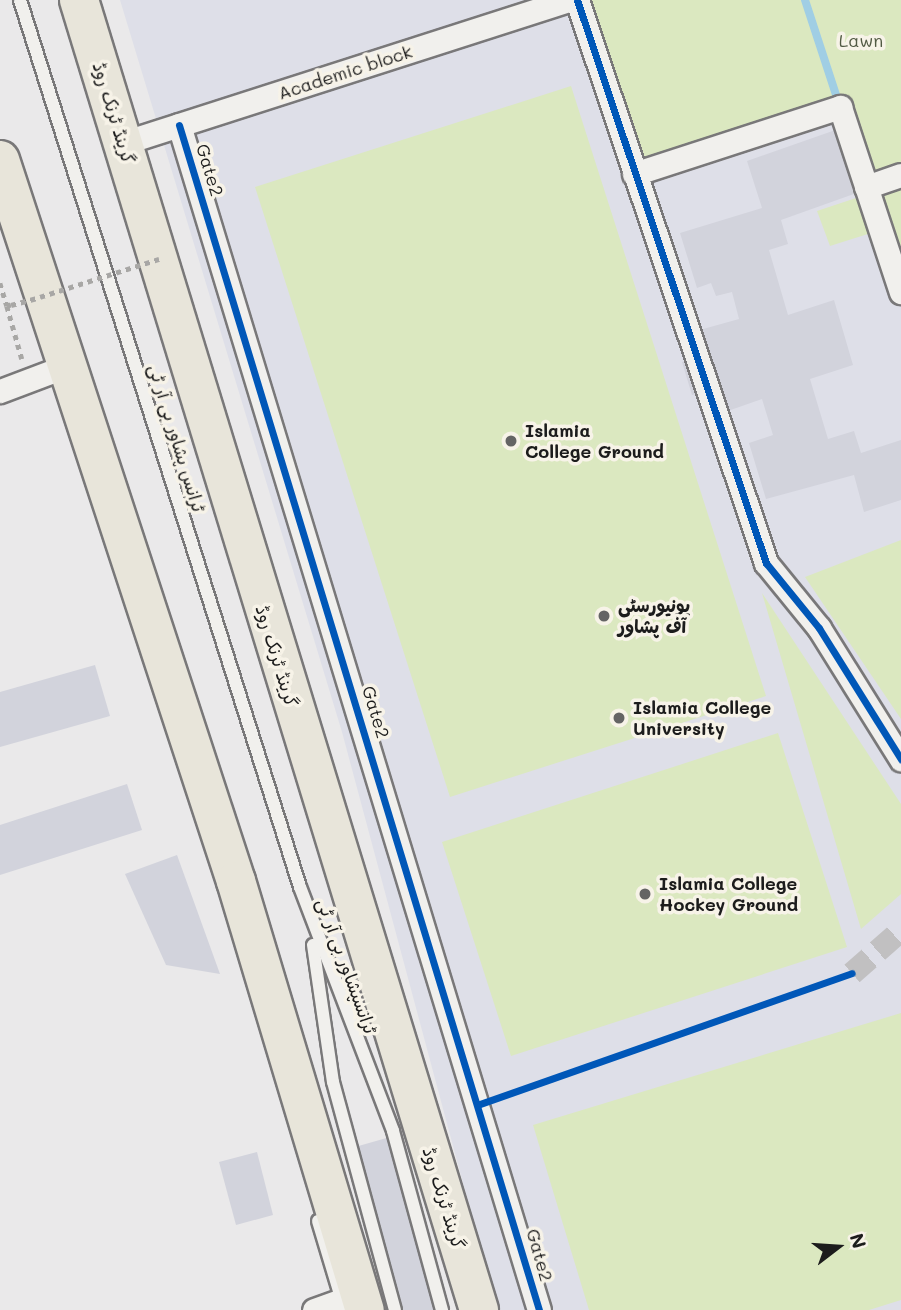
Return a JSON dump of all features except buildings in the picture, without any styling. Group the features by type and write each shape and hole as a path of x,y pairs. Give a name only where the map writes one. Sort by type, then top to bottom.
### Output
{"highway":[{"name":"گرینڈ ٹرنک روڈ","path":"79,0 479,1310"},
{"path":"1,175 236,881 355,1302"}],"street":[{"name":"Academic block","path":"123,143 568,0"},
{"path":"577,0 766,563 819,628 901,759"},
{"path":"634,174 840,107 901,292"},
{"name":"Gate2","path":"179,125 539,1310"},
{"path":"866,187 901,175"},
{"path":"0,391 56,370"},
{"path":"317,1309 355,1302"}],"lane":[{"name":"ٹرانس پشاور بی آر ٹی","path":"20,0 300,887"},
{"path":"1,175 56,370 212,857"},
{"name":"ٹرانسپشاور بی آر ٹی","path":"300,887 317,967 334,1082 395,1310"},
{"name":"ٹرانسپشاور بی آر ٹی","path":"300,887 393,1131 442,1310"},
{"path":"316,1211 355,1302"}],"path":[{"path":"9,306 159,259"},
{"path":"0,283 9,306 28,380"}],"shaded area":[{"name":"یونیورسٹی آف پشاور","path":"120,0 901,0 901,1310 497,1310 342,732"}],"green space":[{"name":"Lawn","path":"578,0 901,0 901,292 840,107 634,173"},
{"name":"Islamia College Ground","path":"571,86 766,696 450,797 255,187"},
{"path":"859,197 871,233 830,246 817,211"},
{"path":"901,540 901,719 805,577"},
{"path":"762,593 901,804 901,894 861,929"},
{"name":"Islamia College Hockey Ground","path":"778,733 847,947 511,1056 442,842"},
{"path":"901,1013 901,1300 869,1310 589,1310 533,1125"}],"waterway":[{"path":"805,0 839,104"}],"tunnel":[{"path":"852,973 901,930"}],"cycle path":[{"path":"577,0 766,563 819,628 901,759"},
{"path":"179,125 539,1310"},
{"path":"480,1104 852,973"}],"place":[{"name":"Islamia College Ground","path":"511,441"},
{"name":"یونیورسٹی آف پشاور","path":"604,616"},
{"name":"Islamia College University","path":"619,718"},
{"name":"Islamia College Hockey Ground","path":"645,894"}]}
